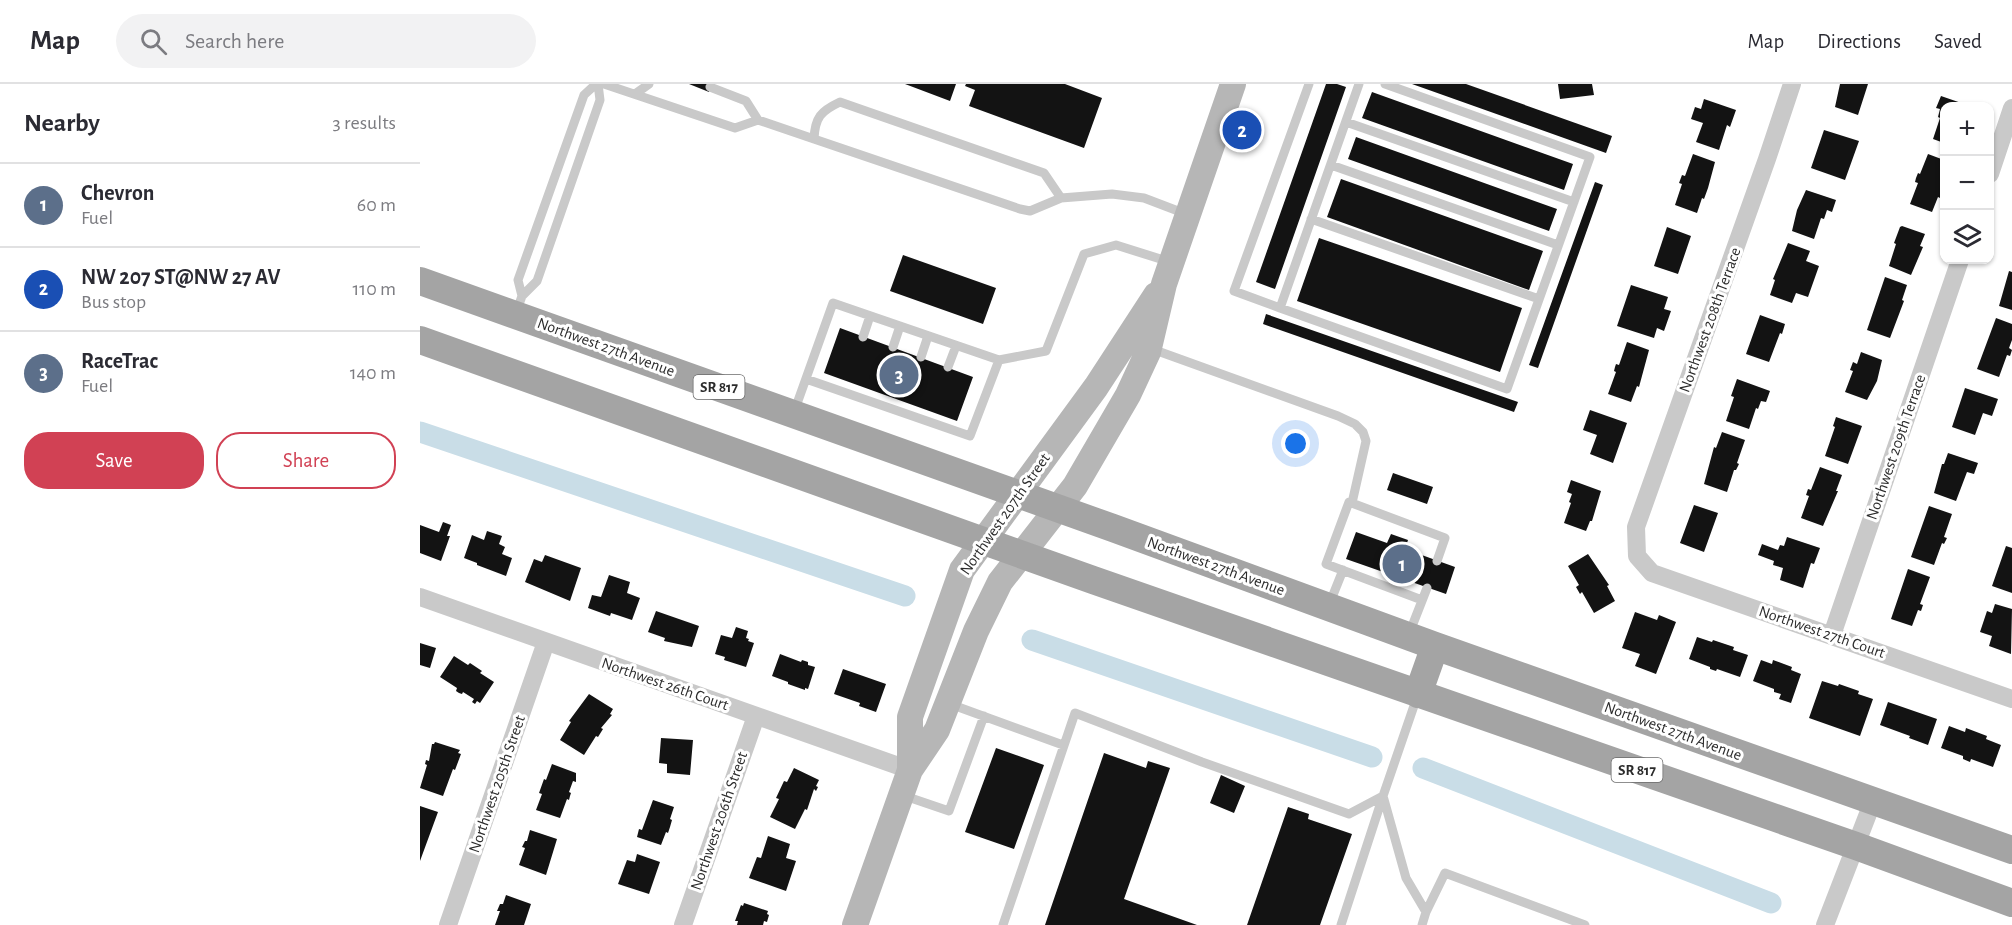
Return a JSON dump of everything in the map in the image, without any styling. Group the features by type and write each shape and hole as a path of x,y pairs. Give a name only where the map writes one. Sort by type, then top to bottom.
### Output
{"main road":[{"name":"Northwest 27th Avenue","path":"420,281 519,305 793,414 1435,646 2012,850"},
{"name":"SR 817","path":"420,340 983,542 1856,846 2012,903"},
{"path":"1418,694 1435,646"}],"street":[{"name":"Northwest 207th Street","path":"858,923 910,770 938,730 976,631 1000,582 1075,486 1128,395 1149,348 1168,273 1233,84"},
{"name":"Northwest 208th Terrace","path":"1637,556 1636,527 1792,84"},
{"path":"1994,160 2012,108"},
{"name":"Northwest 209th Terrace","path":"1832,635 1959,264"},
{"name":"Northwest 207th Street","path":"910,770 910,717 962,570 1096,387 1168,273"},
{"name":"Northwest 27th Court","path":"1637,556 1652,573 2012,699"},
{"name":"Northwest 26th Court","path":"420,597 910,770"},
{"name":"Northwest 205th Street","path":"448,925 546,642"},
{"name":"Northwest 206th Street","path":"683,925 756,716"},
{"path":"1825,925 1873,801"}],"lane":[{"path":"597,84 600,100 537,281 519,305 518,280 584,95 597,84"},
{"path":"604,84 735,128 758,120 1030,212 1061,198 1113,194 1144,198 1188,214"},
{"path":"635,94 649,84"},
{"path":"1309,84 1234,291 1507,389 1590,157 1384,84"},
{"path":"1280,308 1359,84"},
{"path":"710,87 746,100 758,120"},
{"path":"814,139 815,124 825,109 840,102 1044,173 1061,198"},
{"path":"1346,122 1574,202"},
{"path":"565,148 581,154"},
{"path":"1331,165 1558,245"},
{"path":"1311,219 1539,299"},
{"path":"793,414 833,303 999,360 1046,351 1084,254 1116,245 1168,273"},
{"path":"529,249 546,255"},
{"path":"863,337 870,316"},
{"path":"893,347 900,326"},
{"path":"921,357 928,336"},
{"path":"948,367 956,346"},
{"path":"1149,348 1188,364 1299,401 1355,424 1363,432 1366,441 1352,503"},
{"path":"806,379 901,412 931,417 970,436 999,360"},
{"path":"844,392 848,382"},
{"path":"873,402 877,392"},
{"path":"901,412 905,402"},
{"path":"1422,600 1326,564 1348,502 1445,538 1437,561"},
{"path":"1329,607 1342,570"},
{"path":"1408,636 1427,588"},
{"path":"1341,925 1418,694"},
{"path":"948,704 1064,745"},
{"path":"1003,925 1075,713 1202,762 1349,814 1383,796"},
{"path":"901,795 949,811 984,716"},
{"path":"1383,796 1406,878 1426,912"},
{"path":"1422,925 1445,873 1586,925"}],"building":[{"path":"689,84 711,84 709,92"},
{"path":"905,84 956,84 950,101"},
{"path":"966,84 1065,84 1102,98 1084,148 969,106 975,90 965,86"},
{"path":"1326,84 1346,87 1275,289 1256,282"},
{"path":"1412,84 1466,84 1612,136 1606,153"},
{"path":"1558,84 1592,84 1594,95 1560,99"},
{"path":"1840,84 1868,84 1858,115 1835,107"},
{"path":"1372,92 1573,164 1564,190 1362,118"},
{"path":"1941,96 1958,102 1940,102 1940,109 1936,108"},
{"path":"1704,99 1736,110 1730,127 1727,125 1719,150 1696,142 1703,123 1691,119 1695,107 1701,109"},
{"path":"1940,118 1940,142 1933,139"},
{"path":"1824,130 1859,141 1845,180 1811,168"},
{"path":"1356,137 1557,209 1549,231 1348,159"},
{"path":"1693,154 1715,162 1708,188 1697,213 1675,205 1682,184 1679,183 1682,175 1685,176"},
{"path":"1928,154 1940,158 1940,198 1938,197 1932,212 1910,204 1918,183 1915,182 1916,178 1918,173 1920,174"},
{"path":"1341,179 1543,251 1529,290 1327,217"},
{"path":"1595,182 1603,185 1538,368 1529,365"},
{"path":"1806,190 1836,200 1832,212 1827,210 1824,219 1821,218 1814,239 1792,231 1797,210"},
{"path":"1902,226 1925,234 1920,246 1923,247 1911,275 1889,266 1896,244 1894,243"},
{"path":"1667,227 1691,236 1678,274 1654,266"},
{"path":"1319,238 1522,308 1500,372 1297,301"},
{"path":"1788,243 1810,251 1806,261 1819,266 1808,297 1796,293 1792,303 1770,295 1775,280 1773,279"},
{"path":"903,255 996,288 983,324 890,291"},
{"path":"2009,271 2012,272 2012,310 1999,306"},
{"path":"1885,277 1907,285 1902,300 1904,301 1890,338 1867,330"},
{"path":"1631,285 1668,297 1664,309 1671,311 1664,331 1657,328 1654,338 1617,326"},
{"path":"1266,314 1518,402 1514,412 1263,324"},
{"path":"1760,315 1785,324 1769,362 1746,354"},
{"path":"1996,318 2012,324 2012,340 2009,348 2012,350 2010,356 2007,355 1999,377 1977,369"},
{"path":"840,328 973,377 957,421 824,373"},
{"path":"1627,342 1649,350 1639,387 1637,386 1631,402 1608,394 1616,372 1614,371 1616,364 1619,365"},
{"path":"1861,352 1882,360 1877,381 1867,400 1845,392 1853,371 1850,370 1853,362 1857,364"},
{"path":"1737,379 1770,391 1766,402 1761,401 1758,409 1756,408 1749,429 1726,421"},
{"path":"1965,388 1998,399 1992,416 1983,413 1975,435 1952,427"},
{"path":"1590,410 1627,423 1613,463 1590,454 1597,435 1583,430"},
{"path":"1836,417 1862,426 1848,464 1825,456"},
{"path":"1722,432 1745,440 1737,463 1739,464 1734,470 1727,492 1704,484 1714,447 1716,448"},
{"path":"1948,453 1978,463 1974,474 1967,472 1956,501 1934,493 1942,464"},
{"path":"1820,467 1842,475 1836,491 1838,491 1823,526 1801,518 1809,496 1806,495 1808,489 1811,490"},
{"path":"1393,473 1433,487 1427,504 1387,490"},
{"path":"1571,480 1601,491 1592,521 1586,531 1564,523 1571,503 1569,502 1572,494 1567,492"},
{"path":"1694,505 1718,513 1704,552 1680,543"},
{"path":"1929,506 1952,514 1944,537 1947,538 1944,544 1942,543 1934,565 1911,557"},
{"path":"443,522 451,525 447,536 450,536 441,561 420,553 420,525 439,532"},
{"path":"487,531 502,536 499,544 505,547 502,554 512,558 506,576 464,558 472,535 484,540"},
{"path":"1356,532 1387,543 1391,534 1408,540 1405,549 1455,567 1446,594 1346,559"},
{"path":"1787,537 1820,548 1814,564 1811,563 1803,588 1780,580 1783,568 1773,565 1774,561 1758,555 1762,544 1778,550 1780,545 1784,546"},
{"path":"2006,546 2012,548 2012,593 1992,586"},
{"path":"1588,554 1609,585 1607,586 1615,601 1594,613 1582,592 1580,594 1576,587 1579,585 1568,566"},
{"path":"545,555 581,568 570,601 525,582 534,559 542,562"},
{"path":"1908,569 1930,577 1920,604 1923,605 1921,611 1918,610 1912,626 1891,619"},
{"path":"609,575 630,582 627,593 640,598 632,620 611,613 610,616 588,608 592,595 601,597"},
{"path":"1995,604 2012,609 2011,654 1989,646 1992,636 1980,632 1987,611 1992,613"},
{"path":"656,611 699,626 692,647 664,641 665,638 648,632"},
{"path":"1635,612 1657,620 1659,615 1676,622 1656,674 1635,666 1640,654 1622,648"},
{"path":"736,627 748,631 746,638 754,643 746,667 724,660 725,657 715,654 721,635 732,638"},
{"path":"1697,637 1734,647 1733,650 1748,655 1740,677 1717,669 1716,671 1710,669 1710,667 1689,659"},
{"path":"420,643 436,648 430,668 420,665"},
{"path":"780,654 801,662 802,660 808,662 808,665 815,667 808,689 788,684 772,676"},
{"path":"454,656 468,665 470,663 494,682 480,703 477,701 475,704 472,702 474,699 463,692 459,693 456,691 457,688 440,677"},
{"path":"1761,660 1772,664 1773,660 1792,667 1791,670 1801,674 1791,703 1779,699 1781,694 1774,692 1774,689 1753,681"},
{"path":"843,669 886,684 876,712 859,706 860,703 834,694"},
{"path":"1822,681 1859,691 1858,694 1873,699 1860,736 1809,718"},
{"path":"589,694 613,709 610,714 612,715 584,755 560,740 571,722 569,721"},
{"path":"1888,702 1937,719 1928,745 1880,725"},
{"path":"1949,726 1965,732 1966,728 1987,736 1986,739 2001,745 1993,767 1971,759 1970,762 1963,759 1963,756 1941,748"},
{"path":"661,738 693,740 690,775 667,773 667,764 659,763"},
{"path":"435,742 460,750 458,753 461,754 443,796 420,788 427,765 426,760 429,761 432,744"},
{"path":"996,748 1044,765 1014,849 965,832"},
{"path":"1104,753 1146,768 1148,761 1170,768 1124,899 1197,925 1045,925"},
{"path":"552,764 576,773 576,782 573,781 569,800 567,799 560,818 536,810 542,794 539,793"},
{"path":"794,768 819,780 807,810 805,809 795,829 770,817 779,799 776,798 784,781 787,782"},
{"path":"1221,775 1245,786 1234,813 1210,803"},
{"path":"653,800 674,807 668,833 666,832 661,845 637,837 639,829 642,830"},
{"path":"420,806 438,812 420,861"},
{"path":"1288,807 1309,814 1308,819 1352,834 1320,925 1247,925"},
{"path":"530,830 557,839 546,875 519,865 525,848 522,847 527,841"},
{"path":"768,836 790,844 786,858 796,861 786,891 749,878 757,857 761,858"},
{"path":"637,854 660,862 649,894 618,884 627,860 635,862"},
{"path":"506,895 531,904 524,925 495,925 500,911 497,911"},
{"path":"744,903 768,911 767,922 764,921 763,925 737,925 738,921 735,921"}],"waterway":[{"path":"420,432 905,596"},
{"path":"1032,640 1372,757"},
{"path":"1423,768 1771,903"}],"place":[{"name":"NW 207 ST@NW 27 AV","path":"1242,130"},
{"name":"RaceTrac","path":"899,375"},
{"name":"Chevron","path":"1402,564"}]}
